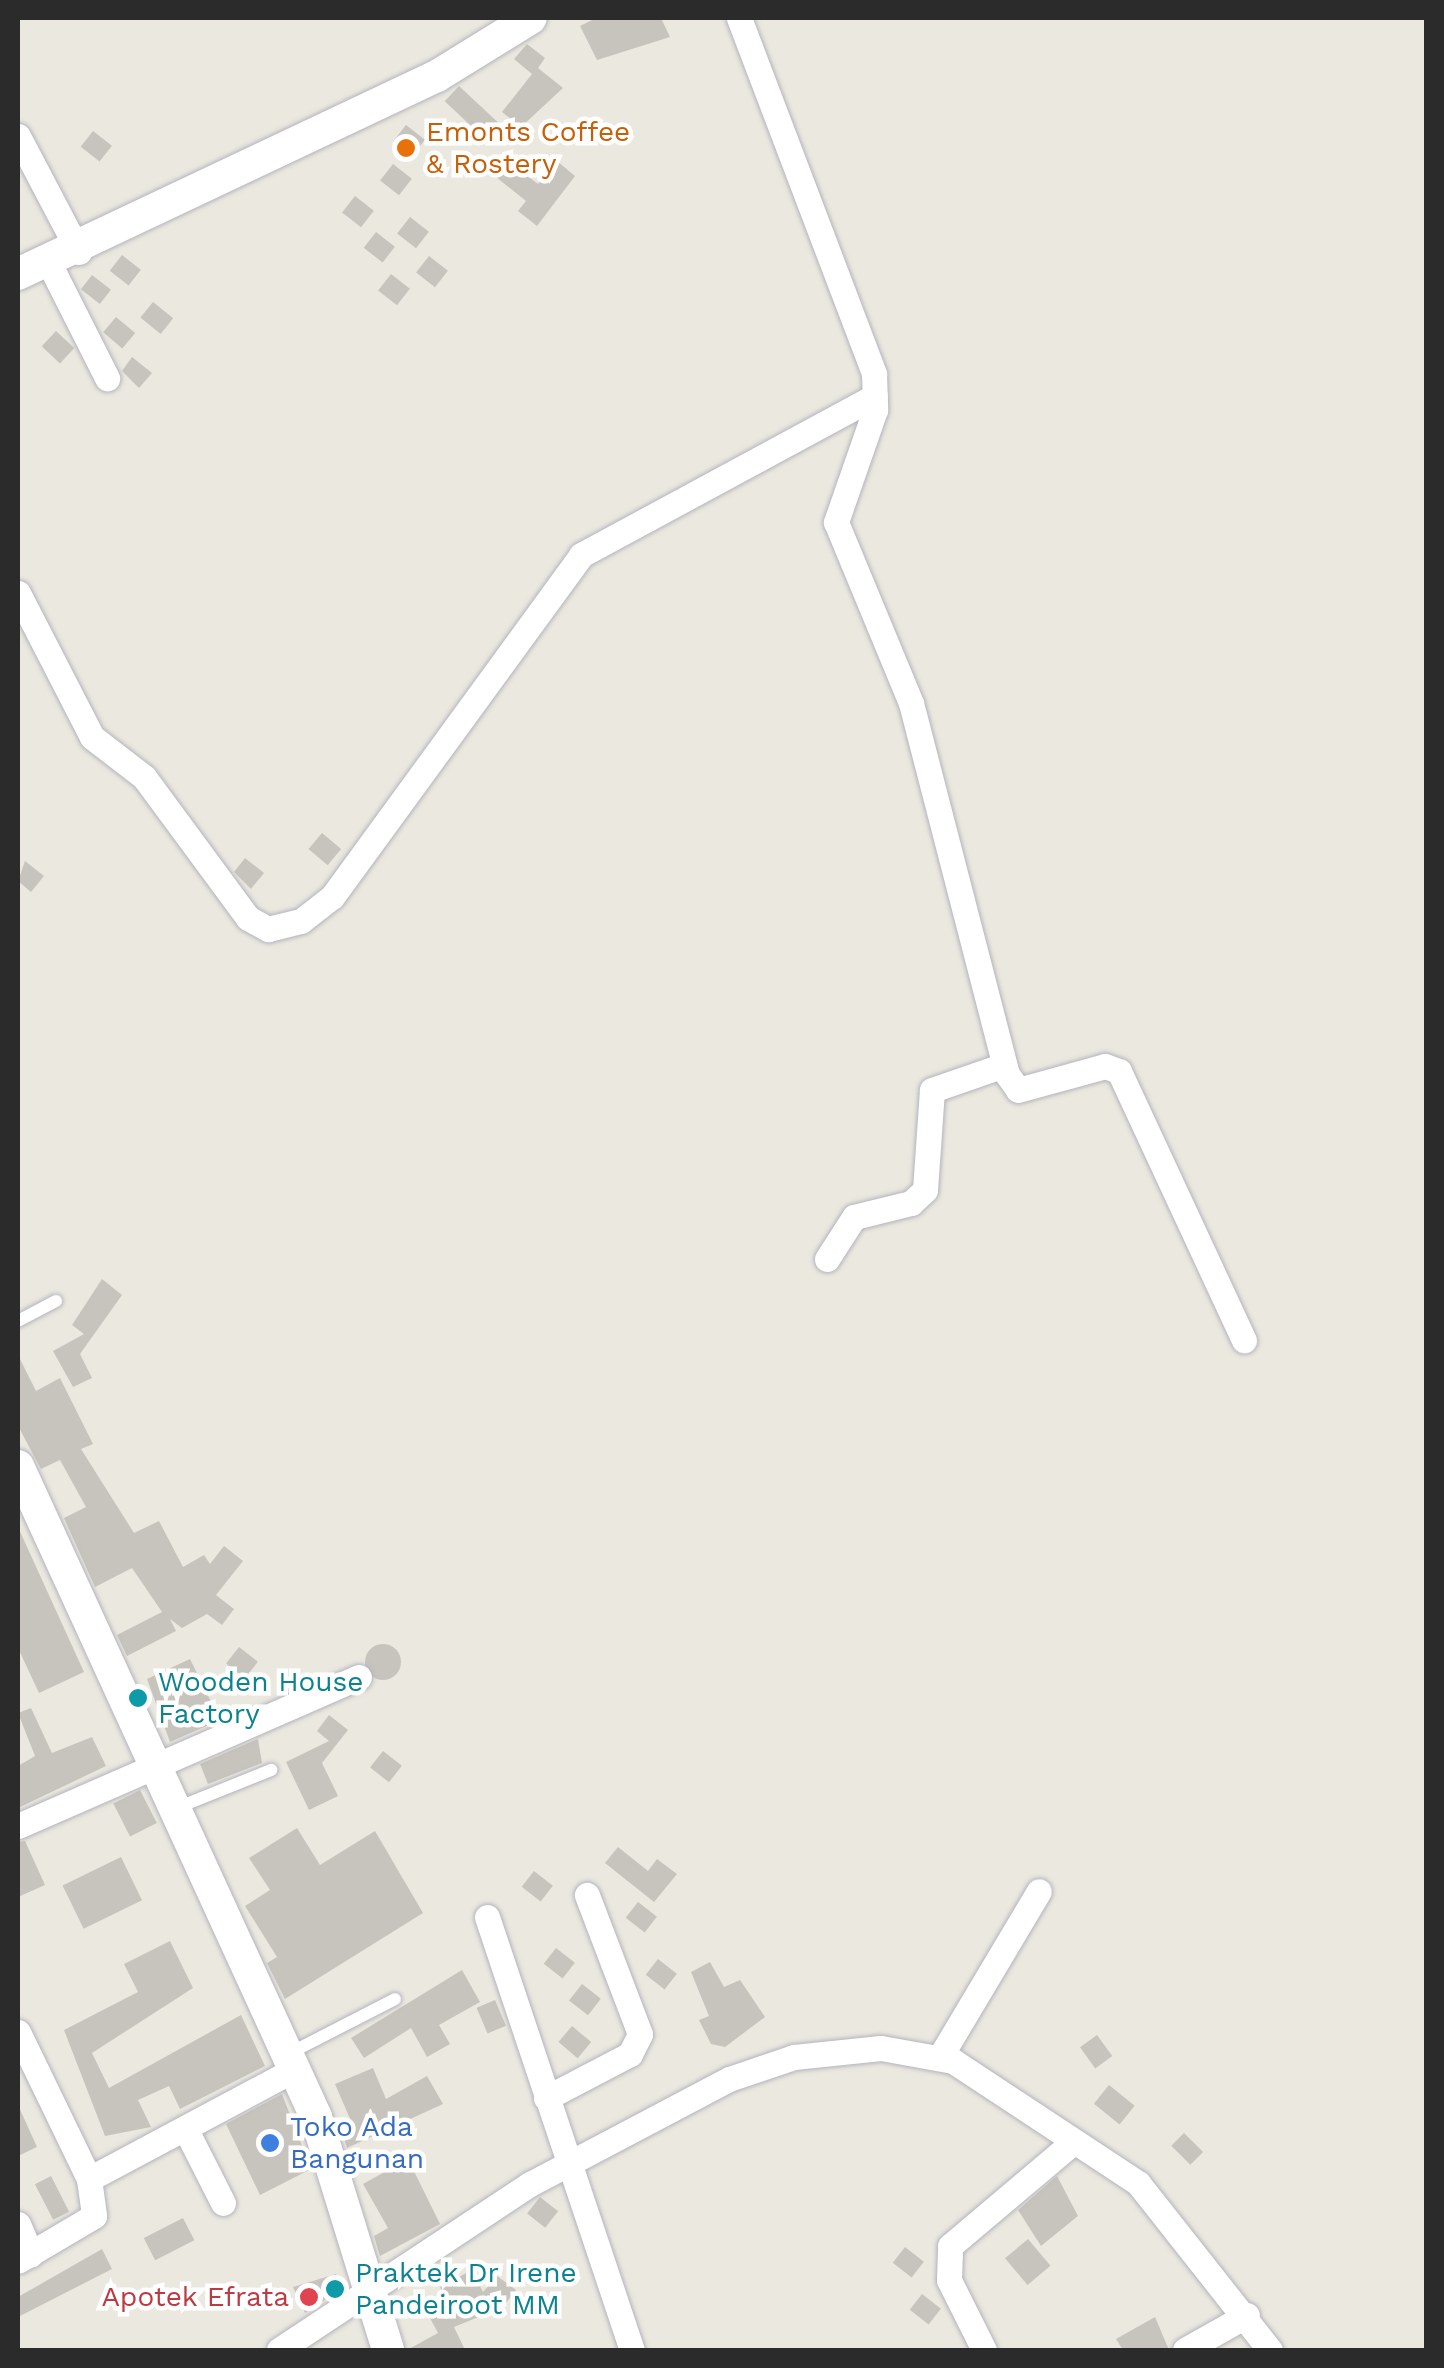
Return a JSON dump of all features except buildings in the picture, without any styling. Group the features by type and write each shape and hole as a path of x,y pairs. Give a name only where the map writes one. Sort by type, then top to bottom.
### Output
{"main road":[{"path":"18,274 64,258 436,76 531,18"},
{"path":"18,1466 152,1768 291,2062 374,2294 388,2350"}],"street":[{"path":"739,18 761,57 875,396 836,522 912,703 1004,1065 1018,1090 1105,1066 1119,1071 1244,1340"},
{"path":"18,136 107,378"},
{"path":"18,593 92,737 144,777 248,918 268,929 301,921 332,897 581,555 875,396"},
{"path":"827,1259 854,1217 911,1203 925,1190 932,1090 1004,1065"},
{"path":"18,1826 358,1678"},
{"path":"940,2057 1039,1891"},
{"path":"546,2098 630,2054 640,2034 586,1894"},
{"path":"487,1918 632,2350"},
{"path":"18,2032 90,2179 94,2216 24,2257 18,2224"},
{"path":"279,2350 374,2294 568,2164 760,2066 881,2048 940,2057 1155,2198 1270,2350"},
{"path":"90,2179 185,2128 291,2062"},
{"path":"185,2128 222,2204"},
{"path":"984,2350 950,2280 950,2246 1073,2142"},
{"path":"1184,2350 1247,2315"}],"lane":[{"path":"18,1321 56,1302"},
{"path":"172,1810 271,1770"},
{"path":"291,2062 395,1999"}],"place":[{"name":"Emonts Coffee & Rostery","path":"406,148"},
{"name":"Wooden House Factory","path":"138,1698"},
{"name":"Toko Ada Bangunan","path":"270,2143"},
{"name":"Praktek Dr Irene Pandeiroot MM","path":"335,2289"},
{"name":"Apotek Efrata","path":"309,2297"}]}
